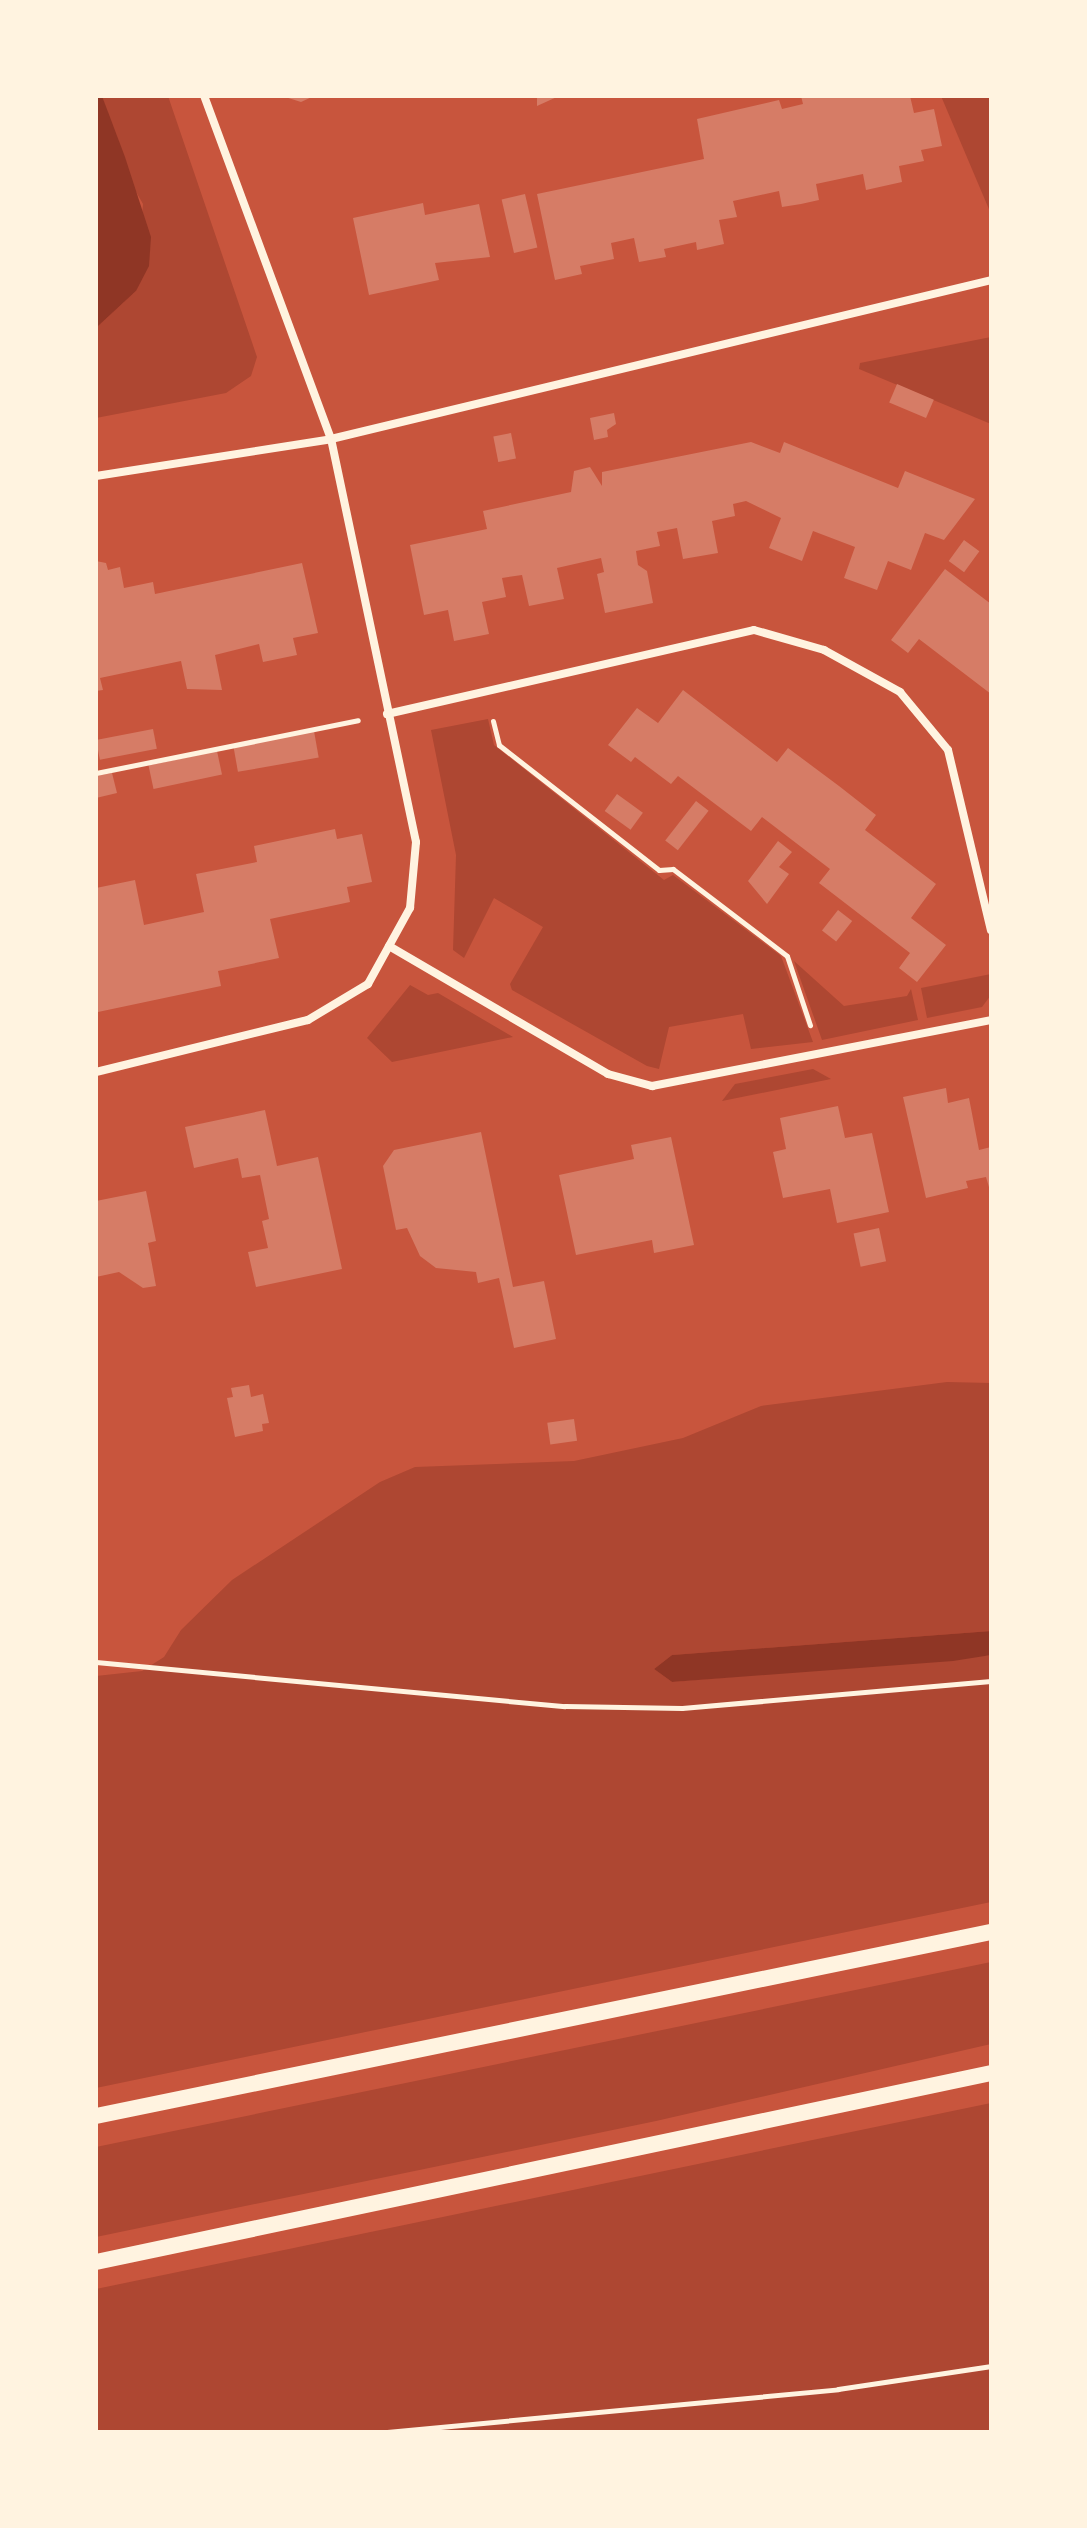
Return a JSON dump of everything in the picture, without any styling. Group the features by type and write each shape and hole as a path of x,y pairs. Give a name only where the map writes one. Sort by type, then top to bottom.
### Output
{"main road":[{"path":"96,2116 991,1932"},
{"path":"96,2262 991,2073"}],"street":[{"path":"96,1072 308,1020 368,984 410,908 416,842 331,439 204,96"},
{"path":"96,476 331,439 991,280"},
{"path":"387,714 754,630 824,650 900,692 948,750 991,930"},
{"path":"389,946 608,1074 652,1086 991,1020"}],"path":[{"path":"485,692 499,745 659,870 673,869 787,956 820,1053"},
{"path":"96,773 387,714"},
{"path":"96,1662 579,1706 682,1708 991,1681"},
{"path":"387,2432 838,2389 991,2366"}],"shaded area":[{"path":"96,96 102,96 151,237 149,266 136,291 96,328"},
{"path":"102,96 168,96 257,357 251,376 226,393 96,418 96,328 136,291 143,204 127,176"},
{"path":"941,96 991,96 991,214"},
{"path":"991,337 991,424 859,369 860,363"},
{"path":"488,719 494,745 664,880 673,875 781,956 813,1042 751,1049 743,1014 669,1027 659,1069 647,1066 512,990 510,984 543,927 494,898 464,958 453,950 456,855 431,730"},
{"path":"794,961 844,1006 907,996 911,989 918,1020 822,1040"},
{"path":"991,974 991,995 982,1007 927,1018 921,988"},
{"path":"410,985 428,995 438,993 513,1037 392,1062 367,1038"},
{"path":"813,1069 831,1079 722,1101 735,1084"},
{"path":"947,1382 991,1383 991,1631 672,1655 654,1669 672,1682 991,1655 991,1902 96,2088 96,1676 142,1671 164,1657 181,1630 232,1580 380,1482 415,1467 574,1461 683,1438 761,1406"},
{"path":"991,1631 991,1655 953,1661 672,1682 654,1669 672,1655"},
{"path":"991,1962 991,2044 656,2121 96,2237 96,2147"},
{"path":"991,2103 991,2432 96,2432 96,2289"}],"building":[{"path":"282,96 314,96 301,102"},
{"path":"537,96 559,96 537,106"},
{"path":"801,96 910,96 914,113 934,109 942,146 921,150 924,161 899,166 902,182 866,190 863,174 816,184 819,200 801,204 782,207 779,191 733,201 737,217 719,220 724,244 697,250 696,242 664,249 666,257 639,262 634,238 611,243 614,259 580,266 582,274 555,280 537,194 704,159 697,119 779,100 782,109 803,104"},
{"path":"525,194 537,248 514,253 502,199"},
{"path":"423,203 425,215 479,204 490,257 435,263 439,280 369,295 353,218"},
{"path":"897,384 934,400 926,418 889,402"},
{"path":"614,413 616,424 607,430 608,437 594,440 590,418"},
{"path":"511,433 516,459 498,462 493,436"},
{"path":"751,442 780,453 784,442 898,488 905,471 975,499 944,540 925,533 911,570 888,561 877,590 844,578 855,547 813,531 802,561 769,548 781,518 746,501 733,504 735,516 712,521 718,553 683,559 677,528 657,532 660,546 636,551 638,565 647,571 653,603 605,613 597,574 604,572 601,558 557,568 564,599 529,606 522,575 502,578 506,597 482,602 489,634 454,641 448,610 424,615 410,545 487,529 483,511 571,492 574,471 590,467 602,486 602,472"},
{"path":"964,540 979,551 964,572 949,561"},
{"path":"96,561 106,563 108,570 120,567 124,588 153,582 155,594 302,563 318,633 293,638 297,655 263,662 259,644 215,655 222,690 187,689 181,661 100,678 103,690 96,691"},
{"path":"945,569 991,604 991,694 919,639 908,653 891,640"},
{"path":"683,690 777,762 788,748 839,786 876,815 865,830 936,884 911,918 946,945 917,982 899,968 910,953 819,883 830,869 762,817 751,831 678,776 671,784 635,757 631,762 608,745 637,708 658,723"},
{"path":"153,729 157,749 100,760 96,740"},
{"path":"314,731 319,758 238,772 233,745"},
{"path":"217,751 222,774 154,789 149,766"},
{"path":"112,773 117,793 96,798 96,776"},
{"path":"617,794 643,813 631,830 605,811"},
{"path":"696,801 709,811 678,850 665,840"},
{"path":"335,829 337,839 362,834 372,882 347,887 350,902 270,919 279,958 218,971 221,986 98,1012 96,888 135,880 144,925 204,912 196,874 257,862 254,846"},
{"path":"778,841 792,852 779,867 789,874 767,904 748,881"},
{"path":"838,910 852,921 836,942 822,930"},
{"path":"946,1088 948,1103 969,1098 979,1150 991,1147 991,1194 986,1177 966,1181 968,1188 926,1198 903,1097"},
{"path":"838,1106 845,1138 872,1133 889,1212 837,1223 830,1189 783,1198 773,1152 786,1149 780,1118"},
{"path":"265,1110 277,1166 318,1157 342,1269 256,1287 248,1252 268,1248 262,1221 269,1219 260,1175 242,1178 238,1158 194,1168 185,1127"},
{"path":"481,1132 513,1287 544,1281 556,1339 514,1348 499,1278 478,1283 476,1272 436,1268 420,1256 407,1228 396,1230 383,1166 394,1150"},
{"path":"671,1137 694,1245 654,1253 652,1240 576,1255 559,1175 634,1159 631,1145"},
{"path":"146,1191 156,1241 148,1243 156,1286 143,1288 119,1272 96,1277 96,1201"},
{"path":"879,1228 886,1261 861,1267 854,1233"},
{"path":"249,1385 251,1397 263,1394 269,1423 262,1424 263,1431 235,1437 227,1398 233,1397 231,1388"},
{"path":"574,1419 577,1441 550,1445 547,1423"}]}
